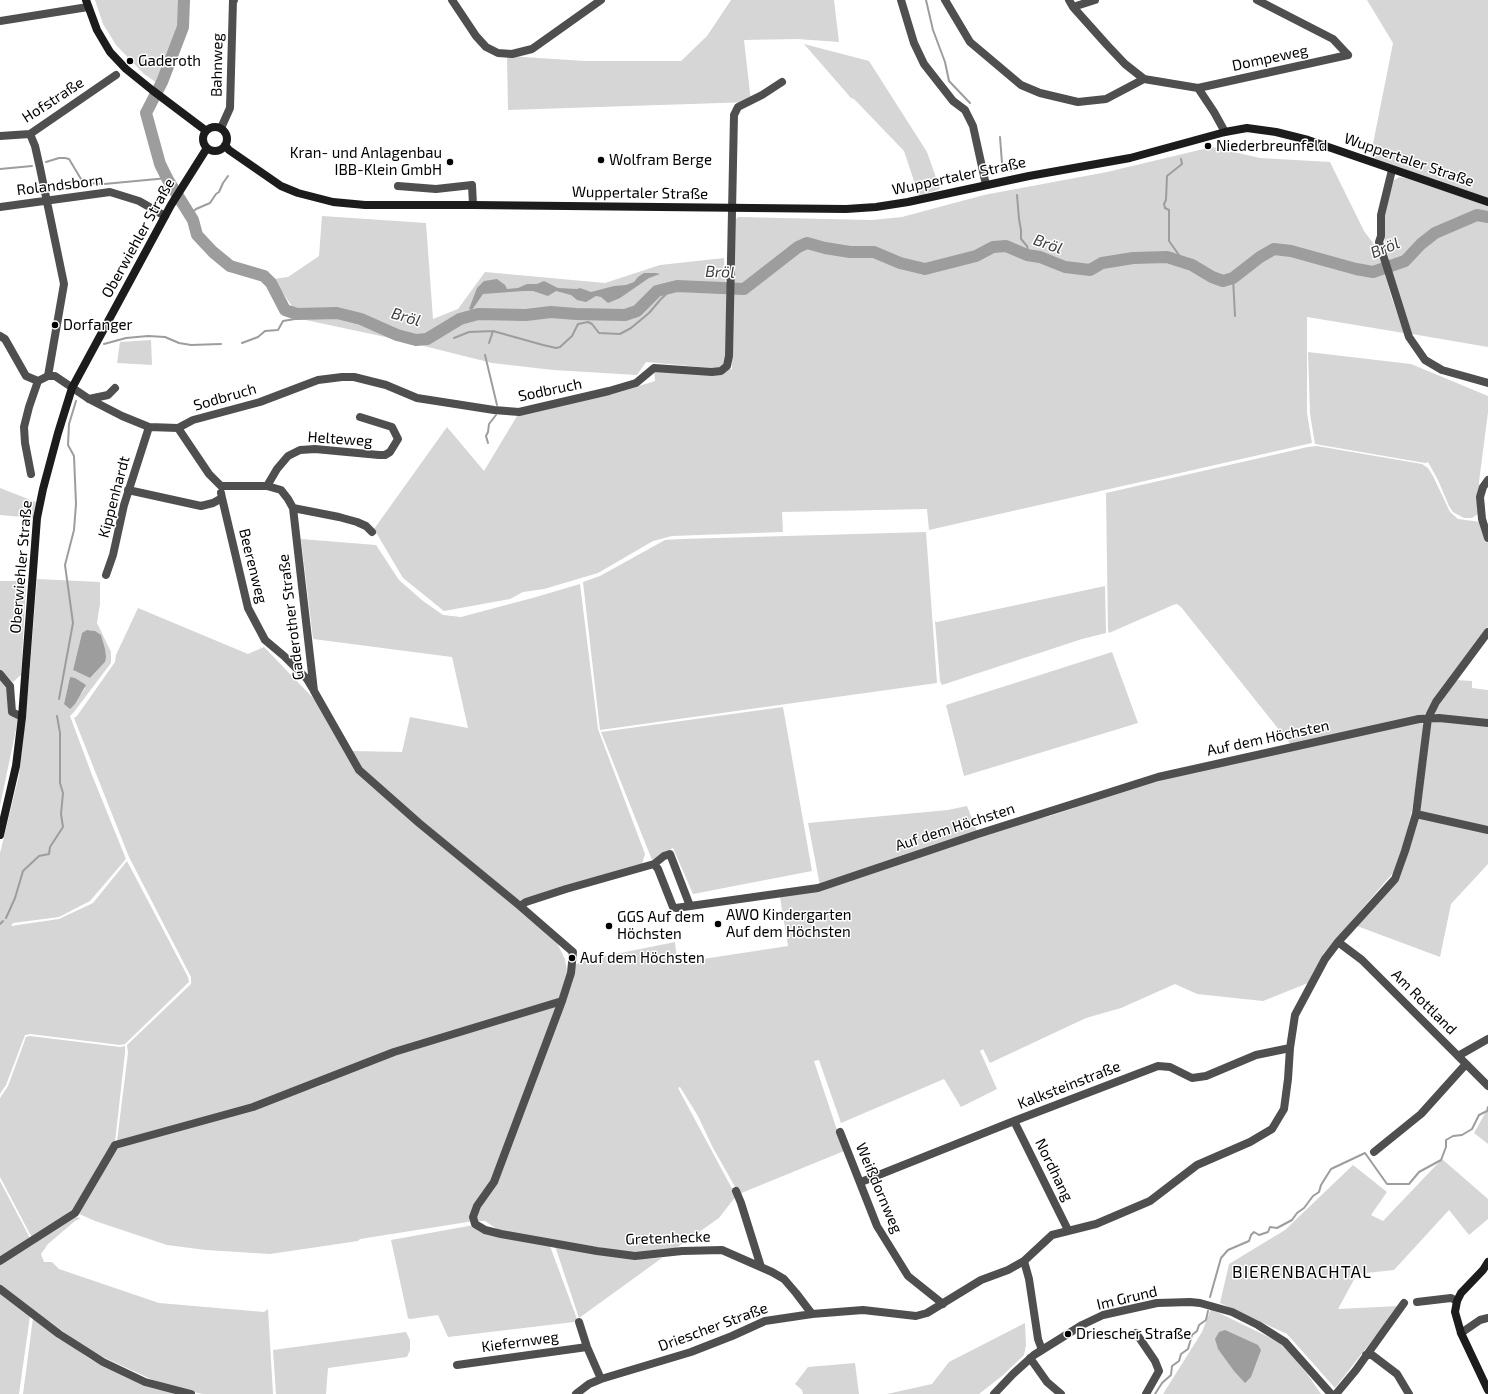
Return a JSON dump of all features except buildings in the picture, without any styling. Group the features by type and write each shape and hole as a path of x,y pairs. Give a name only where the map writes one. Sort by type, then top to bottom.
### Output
{"main road":[{"path":"87,3 96,30 110,52 126,69 205,130"},
{"path":"211,127 221,128 226,134 227,142 225,145 217,151 207,148 204,145 202,138 205,130 211,127"},
{"name":"Wuppertaler Straße","path":"225,145 229,150 281,186 298,193 333,202 352,204 846,209 876,207 986,184 1130,158 1225,132 1247,128 1276,132 1308,140 1488,202"},
{"name":"Oberwiehler Straße","path":"22,716 37,518 46,476 72,388 171,205 207,148"},
{"path":"0,835 16,766 22,716"},
{"path":"1488,1262 1483,1270 1461,1293 1457,1301 1455,1312 1461,1333 1488,1390"}],"street":[{"name":"Bahnweg","path":"221,128 230,108 234,0"},
{"path":"452,0 476,36 486,47 498,53 512,54 532,49 601,0"},
{"path":"901,0 914,43 924,64 952,101 965,110 973,126 986,184"},
{"path":"945,0 970,42 1021,85 1040,93 1078,102 1106,99 1144,79"},
{"path":"1071,3 1095,0"},
{"name":"Dompeweg","path":"1198,88 1348,55 1333,39 1257,0"},
{"path":"0,21 87,3"},
{"path":"1071,3 1126,64 1144,79 1198,88 1225,132"},
{"name":"Hofstraße","path":"0,136 30,134 116,75"},
{"name":"Sodbruch","path":"178,428 193,420 260,402 318,380 342,377 354,377 386,385 417,398 494,410 519,412 609,391 636,382 654,368 712,372 721,371 727,366 730,356 730,279 734,116 738,107 762,95 782,82"},
{"path":"30,134 35,146 64,284 48,376"},
{"path":"1392,170 1381,215 1381,236 1379,242 1409,337 1425,360 1442,370 1488,383"},
{"path":"398,186 436,189 472,184 473,205"},
{"name":"Rolandsborn","path":"0,207 110,192 139,201 165,216"},
{"path":"0,336 5,339 26,376 38,381"},
{"path":"31,474 25,442 24,427 38,381 48,376 55,376 88,399 149,428 178,428 209,474 221,486"},
{"path":"88,399 108,395 115,388"},
{"name":"Helteweg","path":"267,486 277,469 288,456 300,450 315,449 379,455 385,455 390,452 398,439 392,427 360,417"},
{"name":"Kippenhardt","path":"106,575 113,555 128,490 149,428"},
{"path":"1488,480 1483,487 1480,497 1482,519 1488,538"},
{"name":"Gaderother Straße","path":"221,486 267,486 281,490 288,499 293,508 314,691 359,770 419,823 520,906 573,952 571,972 562,1001"},
{"name":"Beerenweg","path":"221,486 222,498 248,608 265,640 284,656 307,679 314,691"},
{"path":"128,490 201,506 213,503 222,498"},
{"path":"293,508 357,522 366,526 372,532"},
{"path":"1428,718 1436,702 1488,632"},
{"path":"0,674 10,686 12,712 22,716"},
{"name":"Auf dem Höchsten","path":"654,864 658,869 673,907 676,908 818,888 978,834 1158,777 1428,718 1488,723"},
{"name":"Driescher Straße","path":"576,1394 589,1384 601,1379 691,1352 765,1321 812,1314 863,1310 916,1316 927,1313 981,1280 1008,1270 1024,1260 1052,1234 1096,1224 1150,1201 1197,1165 1250,1142 1272,1129 1284,1109 1295,1015 1325,959 1338,942 1395,879 1416,814 1428,718"},
{"path":"1416,814 1488,830"},
{"path":"520,906 526,902 559,891 654,864 664,856 670,854 690,906"},
{"name":"Am Rottland","path":"1338,942 1362,960 1488,1086"},
{"path":"0,1261 75,1213 116,1145 253,1107 394,1052 562,1001"},
{"name":"Gretenhecke","path":"562,1001 494,1182 477,1206 473,1217 475,1224 485,1230 596,1251 635,1256 682,1251 722,1250 784,1279 796,1292 812,1314"},
{"path":"1458,1056 1488,1039"},
{"name":"Kalksteinstraße","path":"861,1182 1158,1066 1170,1067 1192,1078 1206,1076 1256,1055 1290,1048"},
{"path":"1374,1152 1421,1114 1466,1064"},
{"name":"Nordhang","path":"1014,1121 1068,1230"},
{"name":"Weißdornweg","path":"840,1132 861,1182 877,1226 908,1276 943,1304"},
{"path":"736,1191 761,1267"},
{"path":"1024,1260 1029,1279 1038,1339 1042,1350"},
{"path":"0,1289 60,1334 103,1362 145,1382 191,1394"},
{"path":"1417,1302 1451,1298 1457,1301"},
{"name":"Im Grund","path":"994,1394 1030,1358 1082,1325 1103,1315 1157,1302 1200,1303 1232,1312 1258,1325 1285,1342 1330,1394"},
{"path":"1336,1394 1404,1303"},
{"path":"1461,1333 1480,1320 1488,1318"},
{"path":"579,1322 587,1347 601,1379"},
{"path":"1136,1333 1155,1361 1159,1371 1146,1394"},
{"name":"Kiefernweg","path":"458,1365 587,1347"},
{"path":"1366,1355 1372,1355 1397,1374 1409,1394"},
{"path":"1030,1358 1047,1382 1061,1394"}],"shaded area":[{"path":"95,0 183,0 185,23 163,87 144,74 116,45 103,24"},
{"path":"731,0 834,0 839,42 797,39 744,40 751,102 508,110 507,56 585,61 681,61 707,36"},
{"path":"1367,0 1488,0 1488,198 1370,159 1393,43"},
{"path":"804,44 869,61 927,152 940,189 919,196 904,151 854,99 851,98"},
{"path":"1212,147 1260,158 1330,162 1364,231 1379,251 1391,296 1404,333 1307,317 1307,413 1312,443 929,530 927,509 782,512 783,532 672,536 653,541 598,573 544,589 523,592 510,599 444,611 403,578 374,529 447,427 484,471 517,416 620,392 655,381 654,368 712,368 646,362 637,375 553,370 492,363 404,341 301,319 273,279 288,277 319,256 322,216 426,223 433,319 458,309 485,272 605,283 660,265 724,258 727,307 725,365 720,369 732,369 735,220 738,217 872,220 902,217 984,195 1107,172"},
{"path":"1399,177 1488,205 1488,347 1412,334 1391,268 1383,233 1384,215 1394,180"},
{"path":"644,273 660,274 649,278 620,298 608,303 601,297 596,296 586,302 577,300 571,295 556,291 548,296 533,291 523,291 483,294 472,310 469,309 477,288 484,281 497,279 505,285 507,289 518,288 527,284 537,284 544,281 558,288 580,288 591,292 614,286 626,285 634,282"},
{"path":"151,340 152,365 117,363 120,342"},
{"path":"1308,352 1411,364 1488,396 1488,412 1479,482 1478,514 1472,518 1464,518 1453,512 1428,462 1425,463 1315,444 1310,414"},
{"path":"1317,446 1422,464 1428,468 1433,476 1450,512 1458,519 1481,522 1488,541 1488,626 1426,713 1422,716 1292,746 1181,607 1177,604 1109,633 1106,493"},
{"path":"0,488 36,502 33,518 0,515"},
{"path":"926,532 937,683 600,730 583,582 600,576 665,540"},
{"path":"301,539 376,545 399,580 423,601 443,615 461,617 580,584 598,729 645,854 642,864 521,901 514,898 370,777 358,763 352,751 402,752 410,717 468,728 452,657 313,639"},
{"path":"37,579 100,582 100,604 97,623 111,652 111,663 70,716 126,859 90,901 59,917 13,923 11,926 59,919 93,903 127,861 188,977 189,982 125,1044 120,1045 30,1034 25,1035 6,1085 0,1094 0,853 19,775 28,691","holes":["91,630 101,635 105,662 90,678 73,670 82,633","70,677 85,688 81,694 64,704"]},
{"path":"0,581 18,581 26,585 21,675 13,682 0,669"},
{"path":"1105,586 1106,633 1082,639 942,685 940,681 935,621 937,622"},
{"path":"138,608 248,654 264,647 316,701 347,755 552,937 565,959 567,971 581,961 675,942 677,963 788,946 780,897 821,891 808,823 948,810 967,806 978,834 1050,816 1154,781 1419,721 1425,726 1412,810 1398,867 1324,953 1308,983 1263,1001 1197,994 1175,984 1121,1008 1086,1018 990,1063 983,1049 980,1051 997,1089 961,1107 944,1079 841,1123 819,1060 814,1061 844,1151 739,1194 712,1146 698,1116 680,1087 678,1088 736,1196 719,1218 672,1251 628,1252 500,1231 485,1221 474,1221 360,1239 358,1241 270,1254 206,1250 167,1245 95,1221 79,1214 117,1148 252,1108 328,1083 117,1141 128,1053 127,1045 191,984 191,977 129,857 74,718 77,716 115,662 116,655"},
{"path":"87,630 95,631 101,635 106,657 105,662 90,678 73,670 82,633"},
{"path":"1112,652 1138,723 964,776 946,705"},
{"path":"70,677 75,678 86,685 75,704 70,709 64,704"},
{"path":"0,678 7,686 11,713 18,720 0,806"},
{"path":"1456,680 1472,681 1472,688 1488,690 1488,721 1437,715 1434,712"},
{"path":"783,707 812,871 693,894 673,848 652,860 601,732"},
{"path":"1431,721 1488,724 1488,827 1419,812"},
{"path":"1417,817 1488,831 1488,864 1451,904 1440,957 1357,926 1398,880"},
{"path":"30,1036 120,1047 125,1046 115,1142 77,1207 35,1237 31,1236 0,1177 0,1098 8,1086 26,1037"},
{"path":"1488,1108 1488,1144 1474,1133"},
{"path":"1442,1159 1488,1199 1488,1219 1469,1235 1449,1210 1394,1270 1357,1274 1338,1309 1399,1306 1335,1388 1287,1334 1220,1303 1229,1264 1285,1230 1353,1165 1387,1192 1371,1215 1383,1221"},
{"path":"0,1181 31,1240 0,1259"},
{"path":"75,1217 81,1218 75,1221 48,1244 41,1254 44,1262 52,1262 59,1269 159,1303 264,1312 268,1309 273,1394 203,1394 183,1390 155,1381 103,1357 80,1344 0,1285 0,1265"},
{"path":"474,1225 550,1246 577,1319 574,1322 448,1337 438,1315 408,1318 391,1240"},
{"path":"555,1246 636,1259 662,1258 579,1318"},
{"path":"0,1293 30,1316 19,1394 0,1394"},
{"path":"1211,1309 1283,1344 1321,1394 1163,1394 1202,1332"},
{"path":"33,1318 90,1359 115,1371 176,1394 23,1394"},
{"path":"1025,1323 1026,1345 1024,1355 1002,1376 979,1394 887,1394 932,1384 949,1362"},
{"path":"1225,1330 1258,1345 1261,1350 1251,1377 1245,1383 1218,1349 1215,1339 1219,1332"},
{"path":"406,1332 410,1340 410,1350 407,1357 328,1368 326,1394 276,1394 273,1350"},
{"path":"855,1363 859,1394 803,1394 802,1390 795,1384 808,1367"}],"waterway":[{"name":"Bröl","path":"184,0 183,27 162,82 146,113 160,164 168,180 193,220 197,235 213,252 230,266 264,276 271,283 285,310 297,314 337,313 361,319 397,335 416,340 427,339 460,319 478,314 526,315 551,312 625,315 637,311 657,291 677,286 744,289 798,247 807,243 825,248 850,252 874,252 900,263 925,269 976,256 993,247 1006,246 1027,255 1040,257 1065,267 1090,270 1102,263 1133,258 1167,257 1192,265 1212,277 1223,281 1233,278 1260,257 1274,249 1291,251 1356,269 1373,272 1405,261 1421,244 1435,233 1477,215 1488,217"},
{"path":"926,0 933,30 945,62 949,81 970,103"},
{"path":"1000,137 1002,163 1011,171"},
{"path":"46,162 59,158 69,159 81,179 89,183 104,184 168,178"},
{"path":"1181,159 1182,164 1167,176 1166,200 1164,204 1165,208 1169,210 1169,241 1184,262"},
{"path":"0,169 32,166"},
{"path":"190,215 196,209 210,203 219,192 228,176"},
{"path":"1017,195 1021,239 1027,246 1029,255"},
{"path":"1233,278 1235,316"},
{"path":"489,343 493,331 556,348 560,347 572,336 578,324 588,322 592,324 599,333 620,334 631,328 649,313 674,287"},
{"path":"242,343 258,337 265,331 278,330 283,321 295,319 300,314"},
{"path":"454,338 469,332 493,331"},
{"path":"104,344 126,338 148,336 165,337 179,343 191,345 221,344"},
{"path":"485,355 497,405"},
{"path":"59,699 73,623 65,565 74,530 76,504 74,456 68,445 69,424 76,401"},
{"path":"488,443 486,436 489,424 496,415"},
{"path":"6,918 15,898 23,871 39,856 49,854 50,847 63,827 61,814 63,793 60,783 60,733 57,716"},
{"path":"0,924 3,921"},
{"path":"1210,1297 1221,1258 1228,1250 1249,1241 1254,1232 1259,1235 1268,1232 1270,1227 1277,1228 1292,1220 1313,1196 1319,1192 1321,1185 1331,1169 1365,1153 1387,1184 1409,1184 1419,1172 1441,1160 1446,1147 1446,1140 1453,1136 1462,1135 1472,1129 1479,1115 1487,1111 1488,1107"},
{"path":"1155,1394 1162,1383 1171,1375 1172,1366 1179,1361 1181,1354 1188,1349 1192,1335 1197,1331 1199,1325 1206,1320 1208,1311"}],"place":[{"name":"Gaderoth","path":"130,61"},
{"name":"Niederbreunfeld","path":"1208,146"},
{"name":"Wolfram Berge","path":"601,160"},
{"name":"Kran- und Anlagenbau IBB-Klein GmbH","path":"450,162"},
{"name":"Dorfanger","path":"55,325"},
{"name":"AWO Kindergarten Auf dem Höchsten","path":"718,924"},
{"name":"GGS Auf dem Höchsten","path":"609,926"},
{"name":"Auf dem Höchsten","path":"572,958"},
{"name":"Driescher Straße","path":"1068,1334"}],"district":[{"name":"BIERENBACHTAL","path":"1302,1272"}]}
